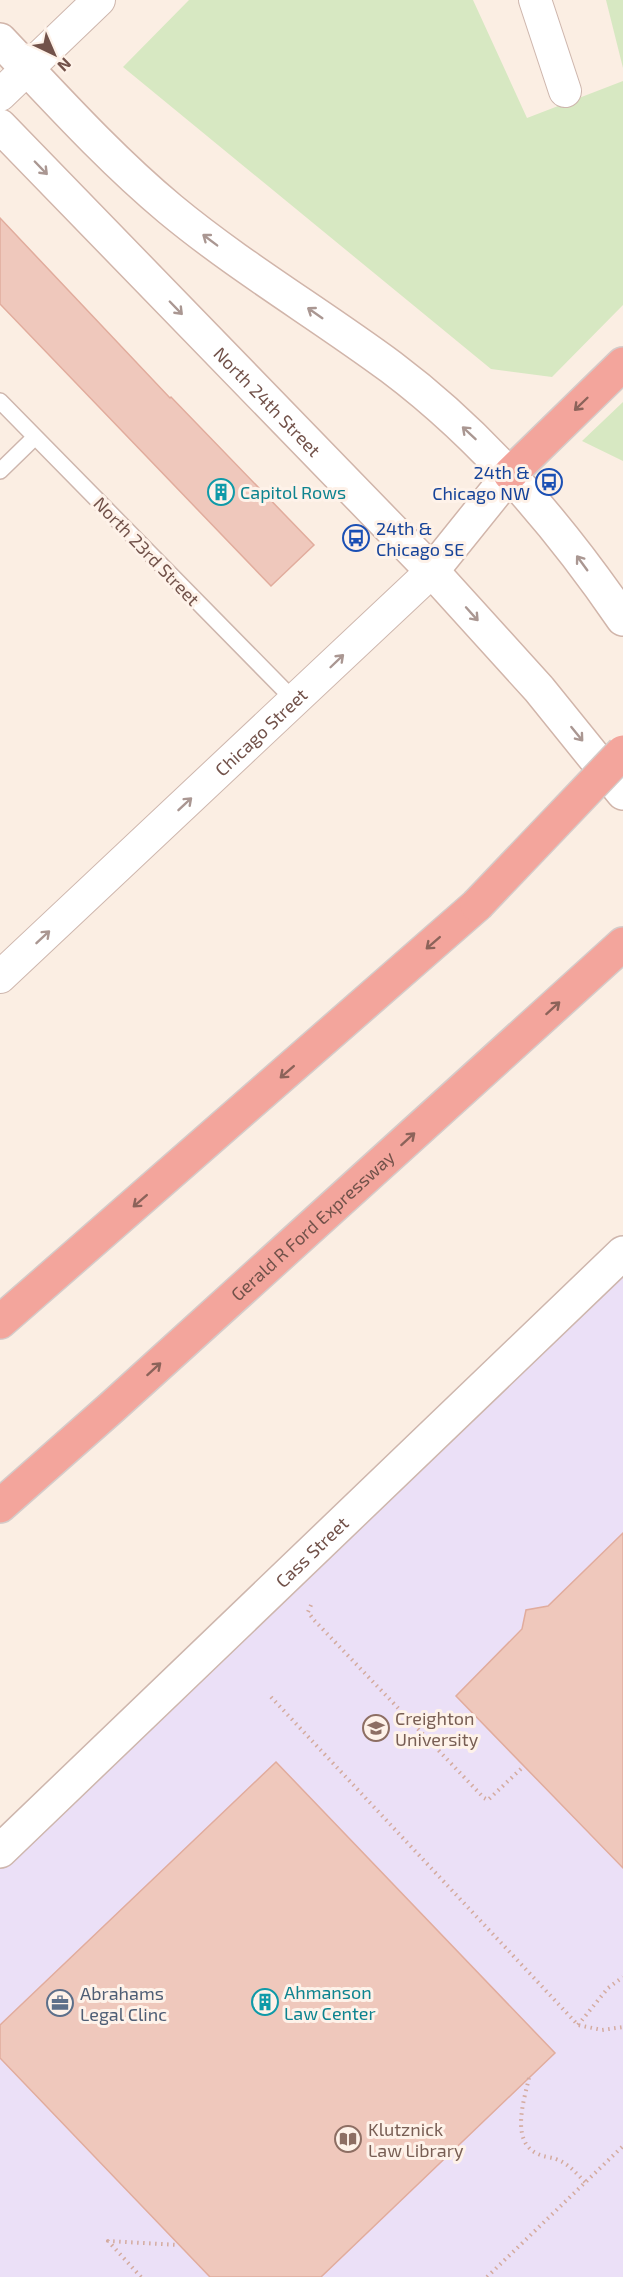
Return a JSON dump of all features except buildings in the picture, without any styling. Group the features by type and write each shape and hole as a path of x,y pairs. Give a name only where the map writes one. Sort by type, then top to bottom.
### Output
{"highway":[{"path":"510,474 623,364"},
{"path":"477,905 623,752"},
{"path":"0,1322 477,905 623,781"},
{"name":"Gerald R Ford Expressway","path":"0,1506 623,944"},
{"path":"0,1519 111,1408"}],"main road":[{"path":"0,40 97,141 169,208 258,275 392,368 447,413 510,474 558,530 623,619"},
{"name":"North 24th Street","path":"0,126 432,571 539,689 623,792"},
{"name":"Chicago Street","path":"432,571 510,474"},
{"name":"Cass Street","path":"0,1851 623,1253"}],"street":[{"path":"0,95 99,0"},
{"path":"535,0 565,91"},
{"name":"Chicago Street","path":"0,976 432,571"}],"lane":[{"name":"North 23rd Street","path":"0,401 295,701"},
{"path":"0,471 35,437"}],"path":[{"path":"311,1605 308,1612 314,1620 484,1798 488,1800 524,1766"},
{"path":"271,1697 578,2025 602,2030 623,2028"},
{"path":"578,2025 608,1988 623,1977"},
{"path":"529,2078 521,2107 523,2136 528,2148 537,2154 569,2165 585,2182"},
{"path":"487,2277 623,2146"},
{"path":"141,2277 108,2241 179,2245"}],"shaded area":[{"name":"Creighton University","path":"623,1253 623,2277 0,2277 0,1851"}],"green space":[{"path":"189,0 473,0 527,118 623,81 623,305 552,377 491,369 123,67"},
{"path":"606,0 623,0 623,68"},
{"path":"623,402 623,461 582,441"}],"place":[{"name":"24th & Chicago NW","path":"549,482"},
{"name":"Capitol Rows","path":"221,492"},
{"name":"24th & Chicago SE","path":"356,538"},
{"name":"Creighton University","path":"376,1728"},
{"name":"Ahmanson Law Center","path":"265,2002"},
{"name":"Abrahams Legal Clinc","path":"60,2003"},
{"name":"Klutznick Law Library","path":"348,2139"}]}
